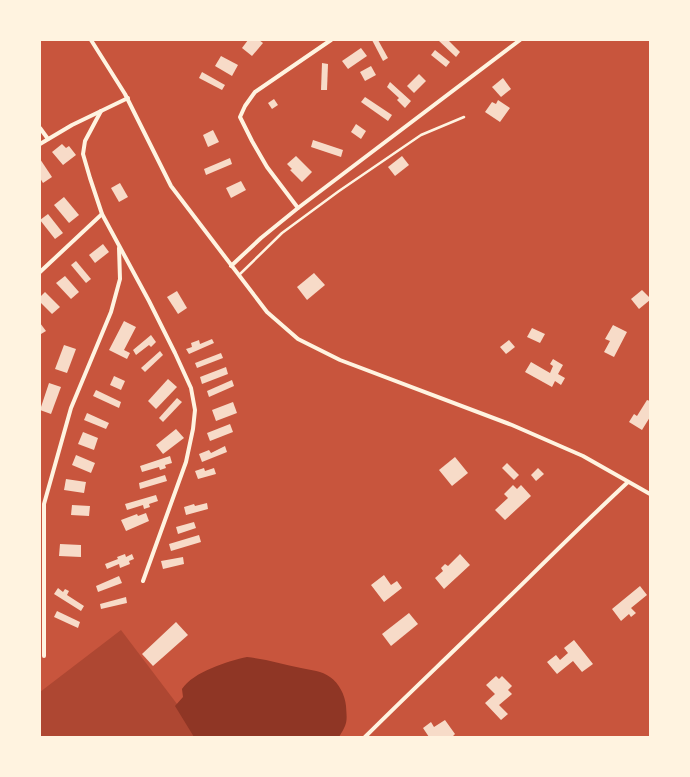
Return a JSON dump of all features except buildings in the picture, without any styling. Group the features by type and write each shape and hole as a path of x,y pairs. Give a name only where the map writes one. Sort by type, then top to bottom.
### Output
{"street":[{"path":"91,40 128,98 171,186 267,312 298,339 340,360 512,424 583,456 650,494"},
{"path":"298,208 268,167 252,141 240,117 245,106 255,92 330,40"},
{"path":"232,266 262,238 298,208 520,40"},
{"path":"40,144 72,125 128,98"},
{"path":"101,111 86,141 83,154 102,214 175,353 191,388 194,410 193,429 186,462 143,581"},
{"path":"40,128 48,139"},
{"path":"40,272 102,214"},
{"path":"44,656 42,535 44,504 56,458 72,408 111,312 120,279 119,246"},
{"path":"365,737 586,520 628,482"}],"lane":[{"path":"238,275 282,233 339,191 421,135 464,117"}],"shaded area":[{"path":"121,630 202,737 40,737 40,692"},
{"path":"247,657 268,660 324,673 333,680 341,690 347,715 344,728 339,737 194,737 175,706 183,697 182,689 194,677 202,672 230,661"}]}
